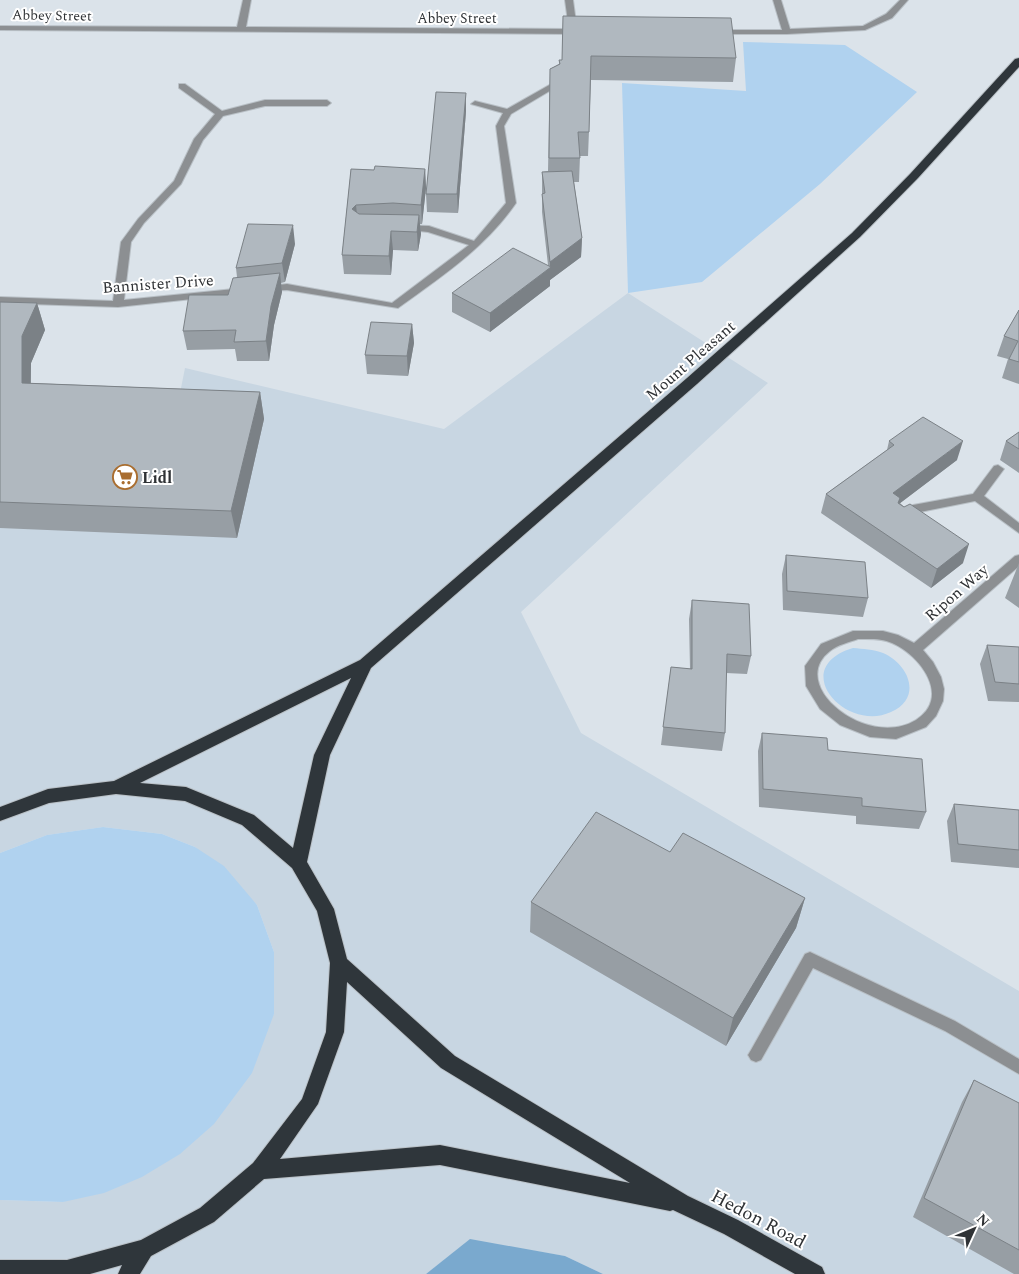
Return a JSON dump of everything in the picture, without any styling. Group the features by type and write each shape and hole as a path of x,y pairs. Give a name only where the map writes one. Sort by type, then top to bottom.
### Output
{"highway":[{"name":"Mount Pleasant","path":"365,664 692,381 856,235 914,176 1019,61"},
{"path":"116,787 365,664"},
{"path":"298,863 322,756 365,664"},
{"path":"0,814 48,796 116,787 186,794 239,816 248,820 298,863 325,909 339,963 336,1032 309,1104 260,1170 207,1215 144,1249 67,1270 0,1270"},
{"path":"339,963 448,1062 681,1203"},
{"path":"260,1170 440,1155 681,1203"},
{"name":"Hedon Road","path":"681,1203 731,1227 815,1274"},
{"path":"128,1274 144,1249"}],"street":[{"path":"242,30 247,0"},
{"name":"Abbey Street","path":"0,28 578,32 569,0"},
{"path":"778,0 787,32"},
{"path":"704,32 787,32 865,28 889,16 904,0"},
{"path":"182,86 220,114"},
{"path":"475,104 508,112 554,86"},
{"path":"118,304 126,242 141,221 178,182 199,139 220,114 265,103 327,103"},
{"name":"Bannister Drive","path":"0,300 118,304 287,287 394,306 452,264 499,221 511,204 500,126 508,112"},
{"path":"394,227 429,229 474,244"},
{"path":"900,520 917,508 976,497 998,469"},
{"path":"976,497 1019,529"},
{"name":"Ripon Way","path":"915,650 1019,558"},
{"path":"857,634 877,634 898,640 915,650 930,664 938,680 939,696 933,711 920,724 903,731 882,733 860,729 840,720 824,707 814,692 811,675 814,660 824,647 838,638 857,634"},
{"path":"756,1055 810,959 950,1026 1019,1067"}],"shaded area":[{"path":"743,42 845,45 917,92 820,184 702,282 628,293 622,83 746,91"},
{"path":"628,293 768,383 521,612 581,733 1019,991 1019,1274 603,1274 565,1256 470,1240 426,1274 0,1274 0,1200 63,1202 274,1014 274,952 257,905 195,847 162,834 103,827 47,835 0,853 0,403 176,413 185,368 444,429"},
{"path":"853,648 883,653 900,665 909,681 907,698 901,706 891,712 874,716 857,714 842,706 830,695 824,683 825,669 834,657"},
{"path":"103,827 162,834 195,847 224,866 257,905 274,952 274,1014 252,1073 214,1124 180,1154 142,1177 104,1193 63,1202 0,1200 0,853 47,835"},
{"path":"470,1239 565,1256 603,1274 426,1274"}],"building":[{"path":"563,16 731,18 736,58 591,56 589,132 578,132 580,158 549,158 550,69 560,64 559,60 562,60"},
{"path":"436,92 466,93 457,194 426,194"},
{"path":"375,166 425,169 421,205 393,203 356,205 352,209 359,214 419,215 417,232 391,231 389,256 342,255 351,169 374,170"},
{"path":"572,171 582,238 550,262 542,194 545,193 542,172"},
{"path":"248,224 293,225 282,263 236,268"},
{"path":"513,248 551,267 490,313 452,293"},
{"path":"280,273 271,306 266,341 234,342 236,330 183,331 189,295 228,295 233,278"},
{"name":"Lidl","path":"0,302 37,303 22,336 22,383 260,392 231,511 0,502"},
{"path":"1019,310 1019,362 1009,359 1018,341 1004,336"},
{"path":"371,322 412,324 407,356 365,355"},
{"path":"923,417 963,441 893,493 900,498 898,503 904,507 910,504 969,544 937,569 826,494 894,445 889,441"},
{"path":"1019,432 1019,449 1006,441"},
{"path":"786,555 865,562 868,598 787,591"},
{"path":"692,600 749,604 751,656 727,654 725,733 663,727 671,667 692,669"},
{"path":"987,645 1019,647 1019,684 995,682"},
{"path":"762,733 827,738 828,750 922,759 926,812 862,806 862,798 763,789"},
{"path":"954,804 1019,810 1019,850 958,844"},
{"path":"596,812 670,852 683,833 805,898 733,1018 531,902"},
{"path":"974,1080 1019,1103 1019,1250 924,1198"}],"place":[{"name":"Lidl","path":"125,477"}]}
